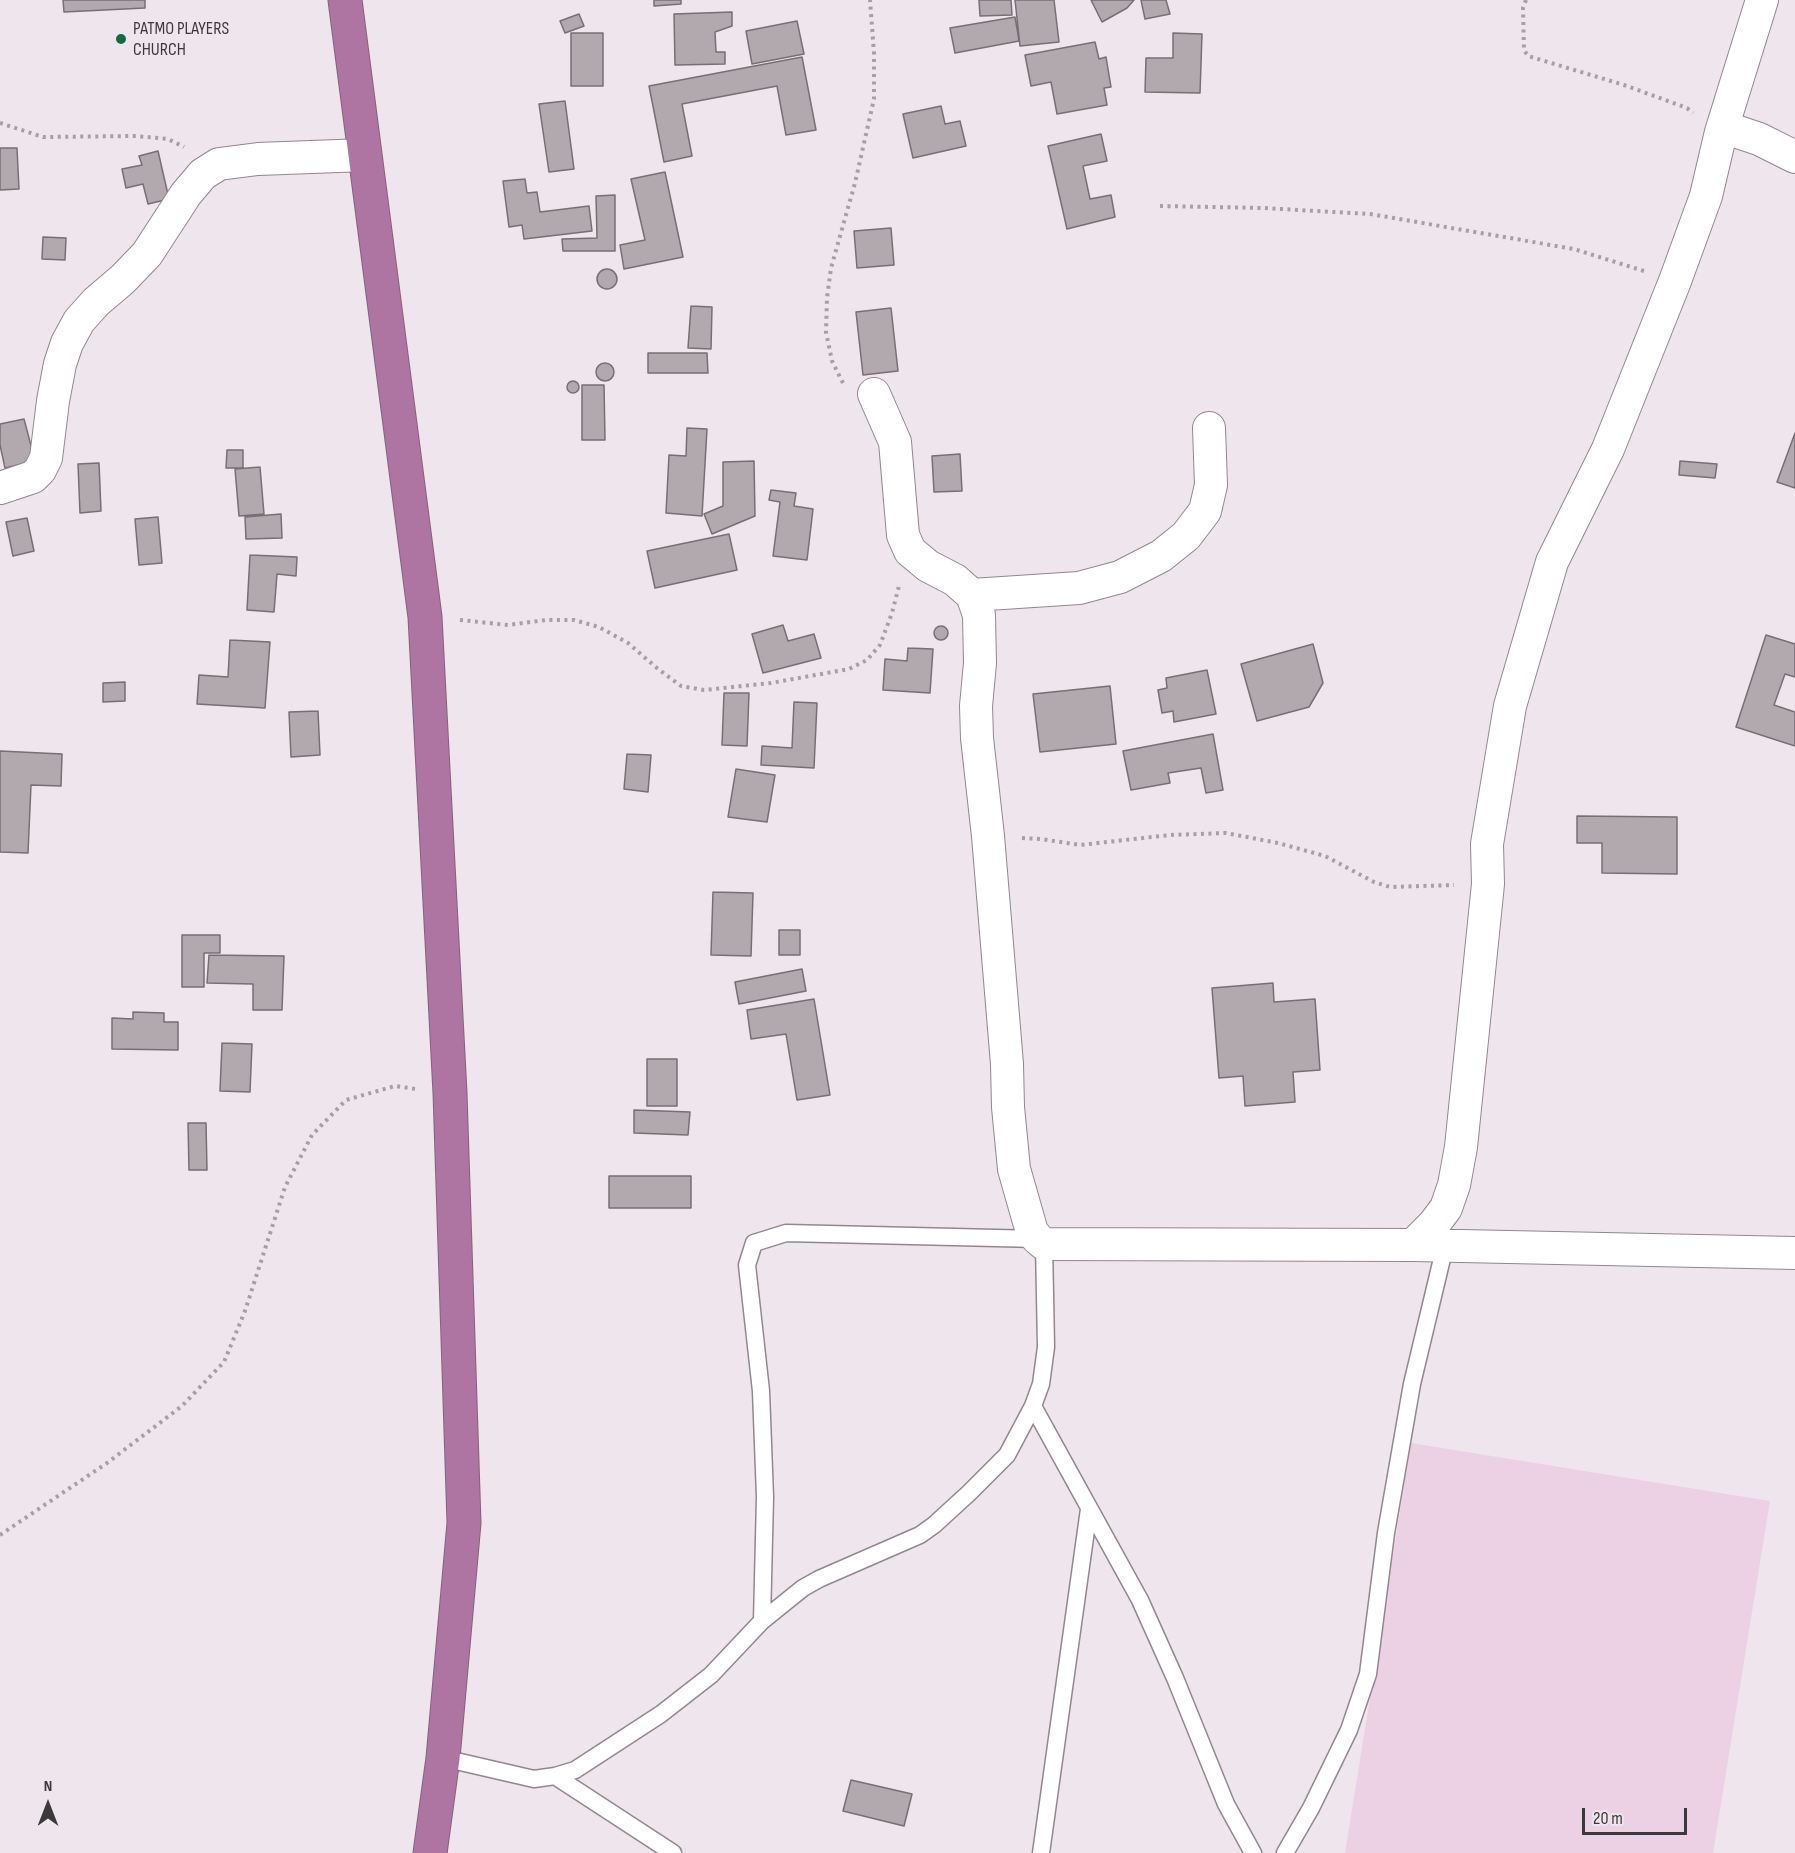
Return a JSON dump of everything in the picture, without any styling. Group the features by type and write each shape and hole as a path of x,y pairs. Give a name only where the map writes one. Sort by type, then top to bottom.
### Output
{"highway":[{"path":"345,0 425,617 450,1093 464,1523 443,1758 430,1853"}],"street":[{"path":"1413,1245 1446,1208 1454,1185 1461,1147 1488,884 1487,844 1510,706 1552,562 1608,449 1706,196 1722,130 1762,0"},
{"path":"1722,130 1759,140 1795,157"},
{"path":"0,488 33,477 46,459 60,364 67,343 79,321 147,254 186,194 203,174 219,164 258,159 365,155"},
{"path":"874,394 895,442 903,535 910,551 928,566 955,580 972,595 979,615 977,738 988,836 1014,1169 1032,1232 1041,1242 1413,1245 1795,1253"},
{"path":"972,595 1079,588 1120,577 1161,556 1186,536 1205,512 1211,485 1209,428"}],"lane":[{"path":"443,1758 534,1779 576,1770 669,1707 711,1675 762,1621 803,1588 920,1535 934,1525 1006,1455 1033,1406 1041,1384 1046,1347 1041,1242 786,1233 754,1243 747,1266 761,1391 765,1497 762,1621"},
{"path":"1285,1853 1311,1808 1349,1730 1368,1674 1386,1533 1412,1384 1444,1246"},
{"path":"1033,1406 1140,1600 1175,1678 1226,1804 1253,1853"},
{"path":"1041,1853 1089,1509"},
{"path":"555,1776 673,1853"}],"path":[{"path":"870,0 874,53 874,99 855,183 831,267 826,332 832,361 841,382 853,389 874,394"},
{"path":"1526,0 1523,8 1524,50 1528,56 1624,85 1687,108 1722,130"},
{"path":"0,123 42,137 136,136 168,140 219,164"},
{"path":"1160,206 1263,208 1370,214 1574,249 1675,281"},
{"path":"425,617 508,625 546,620 574,620 599,627 628,643 681,686 704,690 771,683 849,669 867,660 880,645 910,551"},
{"path":"988,836 1041,839 1080,845 1170,835 1226,833 1278,843 1325,856 1374,882 1390,887 1488,884"},
{"path":"0,1535 107,1463 182,1406 224,1362 245,1311 285,1187 312,1135 346,1100 396,1086 450,1093"}],"shaded area":[{"path":"1411,1443 1770,1501 1713,1853 1345,1853"}],"building":[{"path":"63,0 145,0 145,8 64,12"},
{"path":"654,0 681,0 681,4 654,6"},
{"path":"979,0 1011,0 1012,15 980,16"},
{"path":"1015,0 1054,0 1059,42 1020,46"},
{"path":"1091,0 1134,0 1127,8 1102,22"},
{"path":"1141,0 1166,0 1170,14 1145,19"},
{"path":"732,12 732,26 715,32 716,52 725,52 725,64 675,65 674,14"},
{"path":"579,14 584,26 565,33 560,21"},
{"path":"1015,17 1019,41 955,53 950,28"},
{"path":"797,21 804,54 752,64 746,31"},
{"path":"571,33 603,33 603,86 571,86"},
{"path":"1173,33 1202,34 1200,93 1145,92 1146,58 1173,58"},
{"path":"1095,42 1099,59 1106,57 1111,87 1104,88 1107,105 1057,114 1051,82 1031,86 1025,55"},
{"path":"802,57 816,130 786,135 777,86 682,104 692,156 664,162 649,86"},
{"path":"565,101 574,169 549,172 539,104"},
{"path":"941,106 945,124 960,121 966,146 913,158 903,114"},
{"path":"1101,134 1107,161 1083,166 1090,199 1111,195 1115,217 1067,229 1048,146"},
{"path":"0,148 17,148 19,189 0,190"},
{"path":"158,151 169,199 148,204 143,184 126,188 122,169 142,165 139,156"},
{"path":"665,172 683,257 624,269 620,245 645,240 631,179"},
{"path":"525,179 527,193 537,192 540,212 589,206 592,231 524,239 522,225 509,227 503,181"},
{"path":"615,195 615,251 563,251 562,239 597,238 596,196"},
{"path":"891,228 894,265 857,268 854,231"},
{"path":"43,237 66,238 65,260 42,259"},
{"path":"603,269 611,269 617,275 617,283 611,289 603,289 597,283 597,275"},
{"path":"691,306 712,307 711,349 688,348"},
{"path":"891,308 898,371 863,375 856,312"},
{"path":"648,353 707,353 708,373 648,373"},
{"path":"605,363 611,366 614,372 611,378 605,381 599,378 596,372 599,366"},
{"path":"575,381 578,382 578,392 571,393 568,392 567,385 568,382"},
{"path":"582,385 604,385 605,440 582,440"},
{"path":"24,419 35,461 5,468 0,445 0,424"},
{"path":"687,428 707,429 702,516 666,513 669,455 686,456"},
{"path":"1795,433 1795,488 1777,482"},
{"path":"227,450 243,450 243,468 226,468"},
{"path":"960,454 962,491 934,492 932,456"},
{"path":"754,461 755,516 712,534 704,514 723,506 723,462"},
{"path":"1680,461 1717,464 1715,478 1679,475"},
{"path":"99,463 101,511 80,513 78,464"},
{"path":"260,467 264,514 239,516 235,469"},
{"path":"771,490 796,493 794,506 813,509 807,560 773,556 780,502 769,500"},
{"path":"281,514 282,538 246,539 245,517"},
{"path":"158,517 162,563 139,565 135,519"},
{"path":"27,518 34,551 13,556 6,522"},
{"path":"729,534 737,570 655,588 647,551"},
{"path":"250,555 297,557 296,576 277,574 274,612 247,610"},
{"path":"783,625 788,641 814,634 821,658 763,673 752,634"},
{"path":"938,626 944,626 948,633 944,640 938,640 934,636 934,630"},
{"path":"1766,635 1795,644 1795,677 1785,674 1774,705 1795,712 1795,746 1736,727"},
{"path":"230,640 270,642 265,708 197,704 199,675 228,677"},
{"path":"1313,644 1323,683 1309,707 1257,721 1241,664"},
{"path":"908,648 933,649 930,693 883,690 885,659 907,661"},
{"path":"1207,670 1216,714 1174,722 1173,711 1162,713 1158,690 1167,688 1166,678"},
{"path":"125,682 125,701 103,702 103,683"},
{"path":"1110,686 1116,744 1040,752 1033,694"},
{"path":"724,693 749,693 747,746 722,745"},
{"path":"794,702 817,703 814,768 761,765 762,746 792,748"},
{"path":"318,711 320,755 291,757 289,712"},
{"path":"1213,734 1223,790 1206,793 1201,768 1168,773 1170,783 1131,790 1123,751"},
{"path":"0,751 62,754 61,786 31,785 28,853 0,852"},
{"path":"627,754 651,755 648,792 624,789"},
{"path":"736,769 775,775 767,822 728,817"},
{"path":"1577,816 1677,817 1677,874 1602,873 1602,843 1577,843"},
{"path":"713,892 753,893 751,956 711,955"},
{"path":"779,930 800,930 800,955 779,955"},
{"path":"182,935 220,935 220,953 204,953 204,987 182,987"},
{"path":"209,955 284,956 282,1010 253,1010 253,984 207,983"},
{"path":"802,969 806,991 739,1004 735,982"},
{"path":"1273,983 1274,1002 1315,999 1320,1070 1293,1072 1295,1102 1245,1106 1243,1076 1219,1078 1212,988"},
{"path":"814,999 830,1095 797,1100 786,1034 751,1039 747,1010"},
{"path":"133,1012 164,1013 164,1022 178,1022 178,1050 112,1049 112,1018 133,1019"},
{"path":"222,1043 252,1044 250,1092 220,1091"},
{"path":"647,1059 677,1059 677,1106 647,1106"},
{"path":"634,1110 690,1112 688,1135 634,1133"},
{"path":"188,1123 206,1123 207,1170 189,1170"},
{"path":"609,1176 691,1176 691,1208 609,1208"},
{"path":"851,1780 912,1794 904,1826 843,1811"}],"place":[{"name":"PATMO PLAYERS CHURCH","path":"121,39"}]}
